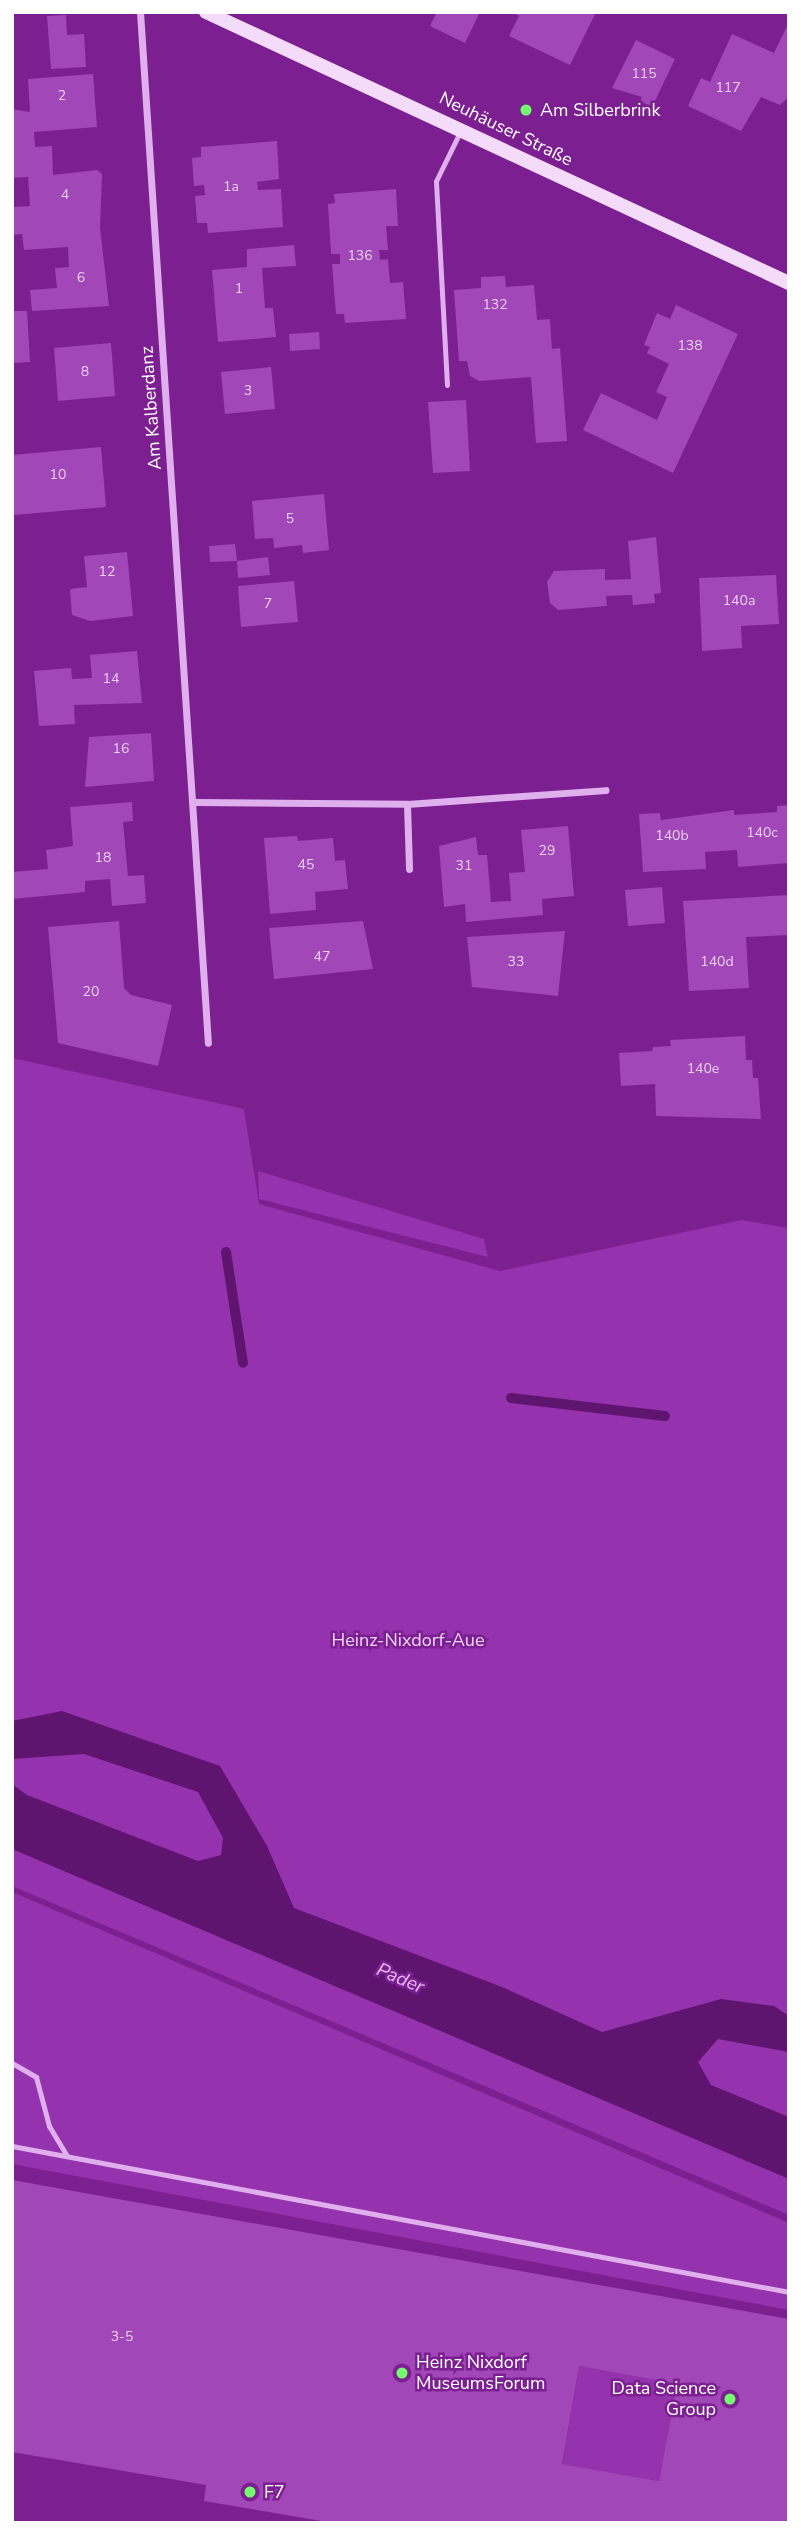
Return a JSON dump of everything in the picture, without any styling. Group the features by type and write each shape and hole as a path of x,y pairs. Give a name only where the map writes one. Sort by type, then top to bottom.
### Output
{"main road":[{"name":"Neuhäuser Straße","path":"206,12 789,283"}],"street":[{"name":"Am Kalberdanz","path":"140,12 208,1043"},
{"path":"194,802 407,804 606,790"},
{"path":"407,804 410,869"}],"lane":[{"path":"447,385 436,181 461,129"},
{"path":"12,2063 36,2077 49,2126 68,2156"},
{"path":"12,2146 205,2186 789,2292"}],"green space":[{"name":"Heinz-Nixdorf-Aue","path":"12,1058 244,1109 259,1204 500,1271 742,1220 789,1228 789,2215 12,1886"},
{"path":"258,1171 484,1239 488,1257 259,1199"},
{"path":"12,1892 789,2223 789,2310 12,2164"},
{"path":"579,2366 677,2384 659,2481 562,2464"}],"water":[{"name":"Pader","path":"62,1711 220,1766 267,1846 294,1908 502,1987 602,2032 721,1999 774,2006 789,2016 789,2052 718,2039 698,2062 711,2085 789,2117 789,2179 12,1849 12,1784 27,1795 198,1861 221,1855 223,1838 198,1792 84,1754 12,1759 12,1721"}],"building":[{"path":"437,12 480,12 465,43 430,26"},
{"path":"512,12 595,14 570,65 509,36 519,16"},
{"path":"66,15 67,35 84,34 86,67 51,69 47,16"},
{"path":"789,22 789,96 780,105 761,97 741,131 688,106 701,78 710,82 732,34 774,53"},
{"path":"636,40 675,59 652,107 640,101 642,97 612,88"},
{"path":"93,74 97,127 34,132 35,147 52,146 53,175 97,170 102,174 100,228 109,306 32,311 30,290 57,288 55,268 69,267 68,247 24,250 22,234 13,235 12,207 30,206 28,177 12,178 12,109 30,112 28,79"},
{"path":"277,141 279,179 257,182 258,190 281,189 283,227 208,233 207,223 197,223 195,196 205,195 204,185 194,186 192,158 201,157 201,147"},
{"path":"396,189 398,226 386,226 388,250 379,250 380,260 388,259 390,283 403,282 406,319 345,323 344,314 336,314 332,264 340,264 340,254 331,254 328,204 335,203 334,194"},
{"path":"294,245 296,266 262,268 265,308 273,308 276,337 218,342 212,270 247,267 247,249"},
{"path":"505,276 506,287 534,285 537,320 550,319 552,349 560,348 567,441 536,443 531,377 479,381 470,376 467,361 459,361 454,290 481,288 481,277"},
{"path":"676,305 738,334 673,473 583,430 601,393 657,420 667,397 656,392 669,364 647,353 650,347 644,345 657,313 670,319"},
{"path":"12,311 27,311 30,362 12,363"},
{"path":"319,332 320,349 290,351 289,334"},
{"path":"111,343 115,396 58,401 54,348"},
{"path":"271,367 275,409 225,414 221,372"},
{"path":"466,400 470,471 433,473 428,402"},
{"path":"101,447 106,507 14,515 12,455"},
{"path":"324,494 329,550 303,553 302,545 274,548 273,538 255,539 252,501"},
{"path":"656,537 661,593 654,594 655,603 633,605 632,595 606,596 607,606 558,610 550,603 547,582 554,571 605,569 605,580 631,579 628,541"},
{"path":"235,544 237,561 210,562 209,546"},
{"path":"127,552 133,616 90,621 72,615 70,589 87,587 84,556"},
{"path":"268,557 270,575 238,578 237,561"},
{"path":"776,575 779,624 741,626 742,648 702,651 699,578"},
{"path":"294,581 298,622 241,627 238,586"},
{"path":"137,651 142,703 74,705 75,724 39,726 34,671 71,668 72,679 92,678 90,655"},
{"path":"151,733 154,781 85,787 89,737"},
{"path":"132,802 133,821 123,822 128,876 144,875 146,903 112,906 110,879 85,881 85,892 12,899 12,872 48,869 46,850 73,846 70,807"},
{"path":"789,805 789,863 738,867 737,850 705,852 706,869 643,872 639,814 660,813 661,820 734,810 734,815 777,812 777,806"},
{"path":"568,826 574,896 542,899 543,915 466,922 465,904 444,907 439,846 476,837 478,855 487,855 491,902 511,901 509,873 525,872 521,830"},
{"path":"297,836 298,841 333,838 335,861 345,860 348,889 315,892 316,910 270,914 264,838"},
{"path":"662,887 665,923 628,926 625,890"},
{"path":"789,895 789,935 746,937 749,988 689,991 683,901"},
{"path":"119,921 124,988 131,995 172,1005 158,1066 58,1043 48,927"},
{"path":"363,921 373,969 274,979 269,928"},
{"path":"565,931 558,996 472,987 467,937"},
{"path":"745,1036 746,1060 752,1060 753,1078 758,1078 761,1119 656,1116 655,1084 621,1086 619,1053 652,1051 653,1047 671,1046 670,1040"},
{"path":"12,2180 789,2319 789,2523 333,2523 204,2501 206,2485 12,2452","holes":["579,2366 677,2384 659,2481 562,2464"]}],"waterway":[{"path":"226,1252 243,1363"},
{"path":"511,1398 665,1416"}],"place":[{"name":"Am Silberbrink","path":"526,110"},
{"name":"Heinz Nixdorf MuseumsForum","path":"402,2373"},
{"name":"Data Science Group","path":"730,2399"},
{"name":"F7","path":"250,2492"}]}
